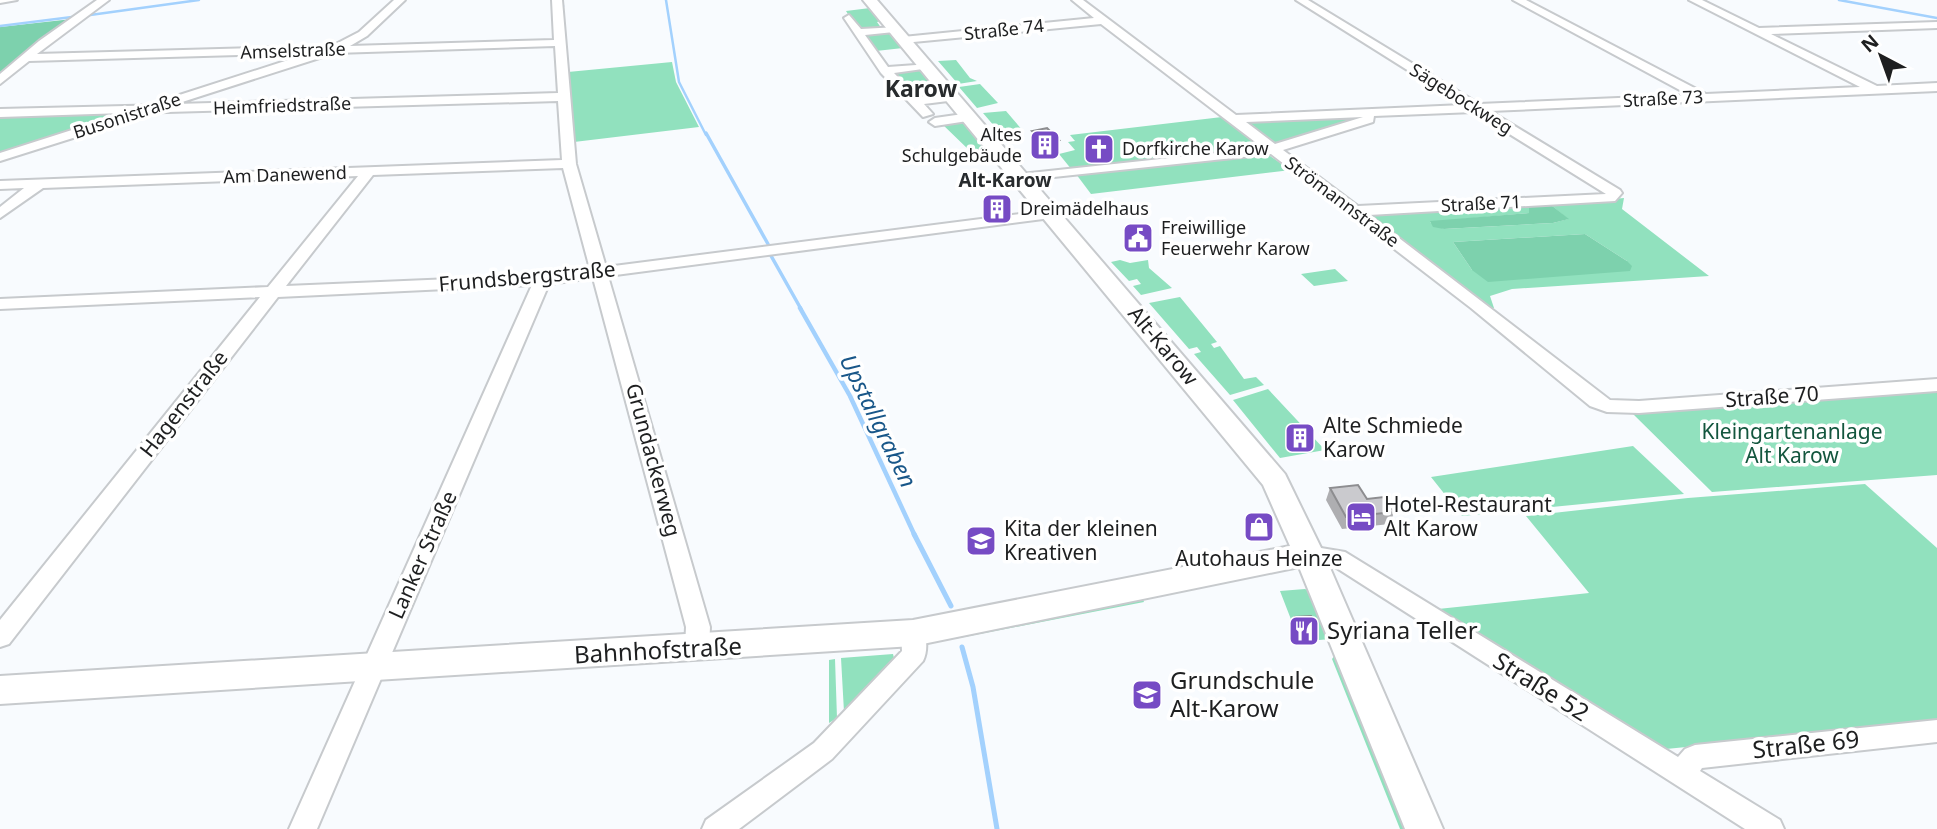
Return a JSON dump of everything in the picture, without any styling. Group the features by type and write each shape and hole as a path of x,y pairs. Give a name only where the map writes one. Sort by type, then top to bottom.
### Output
{"main road":[{"name":"Alt-Karow","path":"870,0 1275,481 1309,554 1424,829"},
{"name":"Bahnhofstraße","path":"0,690 913,633 1309,554"}],"street":[{"path":"0,0 12,0"},
{"path":"0,80 25,58 104,0"},
{"name":"Busonistraße","path":"0,157 335,49 363,34 400,0"},
{"path":"557,0 569,164 602,272"},
{"name":"Strömannstraße","path":"1077,0 1477,304 1584,393 1607,405"},
{"name":"Sägebockweg","path":"1301,0 1611,190 1614,196 1610,198"},
{"path":"1518,0 1704,97"},
{"path":"1694,0 1874,90"},
{"path":"849,18 885,71 931,118 970,117"},
{"name":"Straße 74","path":"903,39 1105,20"},
{"path":"1760,31 1937,25"},
{"path":"858,33 903,39"},
{"path":"871,52 903,39"},
{"name":"Amselstraße","path":"25,58 560,43"},
{"path":"885,71 926,66"},
{"name":"Straße 73","path":"1233,119 1937,87"},
{"name":"Heimfriedstraße","path":"0,113 563,97"},
{"path":"914,101 952,97"},
{"name":"Straße 73","path":"1021,178 1274,150 1390,112"},
{"path":"958,141 973,158 998,150"},
{"name":"Am Danewend","path":"0,185 569,164"},
{"name":"Hagenstraße","path":"0,637 368,172"},
{"path":"0,214 39,184"},
{"name":"Straße 71","path":"1352,211 1610,198"},
{"name":"Frundsbergstraße","path":"0,304 543,280 1051,214"},
{"name":"Grundackerweg","path":"602,272 698,626 697,648"},
{"name":"Lanker Straße","path":"303,829 543,280"},
{"name":"Straße 70","path":"1607,405 1639,407 1937,385"},
{"name":"Straße 52","path":"1309,554 1336,558 1770,829"},
{"path":"716,829 824,751 914,654 913,633"},
{"name":"Straße 69","path":"1682,773 1695,757 1937,731"}],"green space":[{"path":"870,8 881,21 877,22 882,29 858,30 846,11"},
{"path":"72,19 4,71 0,72 0,27"},
{"path":"890,31 903,48 876,51 863,33"},
{"path":"956,60 970,78 977,81 958,84 938,61"},
{"path":"672,62 676,82 699,127 574,142 568,72"},
{"path":"918,68 941,93 939,96 918,99 890,73"},
{"path":"980,84 998,103 977,108 959,87"},
{"path":"131,110 117,116 0,153 0,115"},
{"path":"1006,111 1023,131 1001,134 983,113"},
{"path":"1373,114 1277,146 1244,120"},
{"path":"1222,117 1261,148 1072,170 1059,154 1075,150 1068,142 1075,141 1070,135"},
{"path":"963,121 987,149 971,152 941,123"},
{"path":"1267,154 1291,170 1091,194 1076,174"},
{"path":"1624,198 1622,209 1709,276 1512,289 1490,296 1494,308 1486,309 1368,217 1379,212 1538,204 1530,213 1430,222 1444,229 1553,223 1568,219 1551,205","holes":["1585,234 1627,261 1472,270 1453,242"]},
{"path":"1538,204 1551,205 1569,219 1553,223 1444,229 1433,227 1430,221 1529,213 1529,207"},
{"path":"1585,234 1627,261 1632,266 1630,271 1488,282 1472,270 1453,242"},
{"path":"1120,260 1130,263 1148,260 1149,268 1172,288 1141,295 1133,286 1141,284 1137,279 1129,281 1111,262"},
{"path":"1335,269 1348,281 1314,286 1301,274"},
{"path":"1180,297 1217,342 1211,344 1214,348 1220,346 1244,379 1256,377 1264,385 1230,395 1194,354 1201,352 1197,347 1189,349 1149,303"},
{"path":"1268,389 1325,450 1280,458 1233,400"},
{"name":"Kleingartenanlage Alt Karow","path":"1937,391 1937,475 1712,492 1633,414"},
{"path":"1633,446 1684,494 1462,516 1431,477"},
{"path":"1865,484 1937,548 1937,722 1666,749 1438,609 1589,593 1526,516 1688,498"},
{"path":"1280,591 1309,591 1331,639 1319,640 1312,621 1292,622"},
{"path":"1142,597 1144,602 954,639 952,634"},
{"path":"893,654 894,658 844,712 841,658"},
{"path":"1335,655 1413,829 1400,829 1332,659"},
{"path":"835,659 837,718 829,723 829,660"}],"building":[{"path":"1047,128 1059,140 1043,142 1032,131"},
{"path":"1358,485 1367,499 1384,497 1394,512 1346,517 1330,488"},
{"path":"1311,616 1317,632 1301,633 1295,617"}],"waterway":[{"path":"83,16 199,0"},
{"path":"666,0 679,82 706,135"},
{"path":"1839,0 1937,18"},
{"path":"562,1 563,6"},
{"path":"0,26 72,17"},
{"path":"706,133 768,244"},
{"name":"Upstallgraben","path":"770,254 801,309"},
{"name":"Upstallgraben","path":"800,308 850,396 915,535"},
{"name":"Upstallgraben","path":"915,535 951,606"},
{"name":"Upstallgraben","path":"962,647 973,687 997,829"}],"place":[{"name":"Altes Schulgebäude","path":"1045,145"},
{"name":"Dorfkirche Karow","path":"1099,149"},
{"name":"Dreimädelhaus","path":"997,209"},
{"name":"Freiwillige Feuerwehr Karow","path":"1138,238"},
{"name":"Alte Schmiede Karow","path":"1300,438"},
{"name":"Hotel-Restaurant Alt Karow","path":"1361,517"},
{"name":"Autohaus Heinze","path":"1259,527"},
{"name":"Kita der kleinen Kreativen","path":"981,541"},
{"name":"Syriana Teller","path":"1304,631"},
{"name":"Grundschule Alt-Karow","path":"1147,695"}],"district":[{"name":"Karow","path":"921,89"},
{"name":"Alt-Karow","path":"1005,180"}]}
